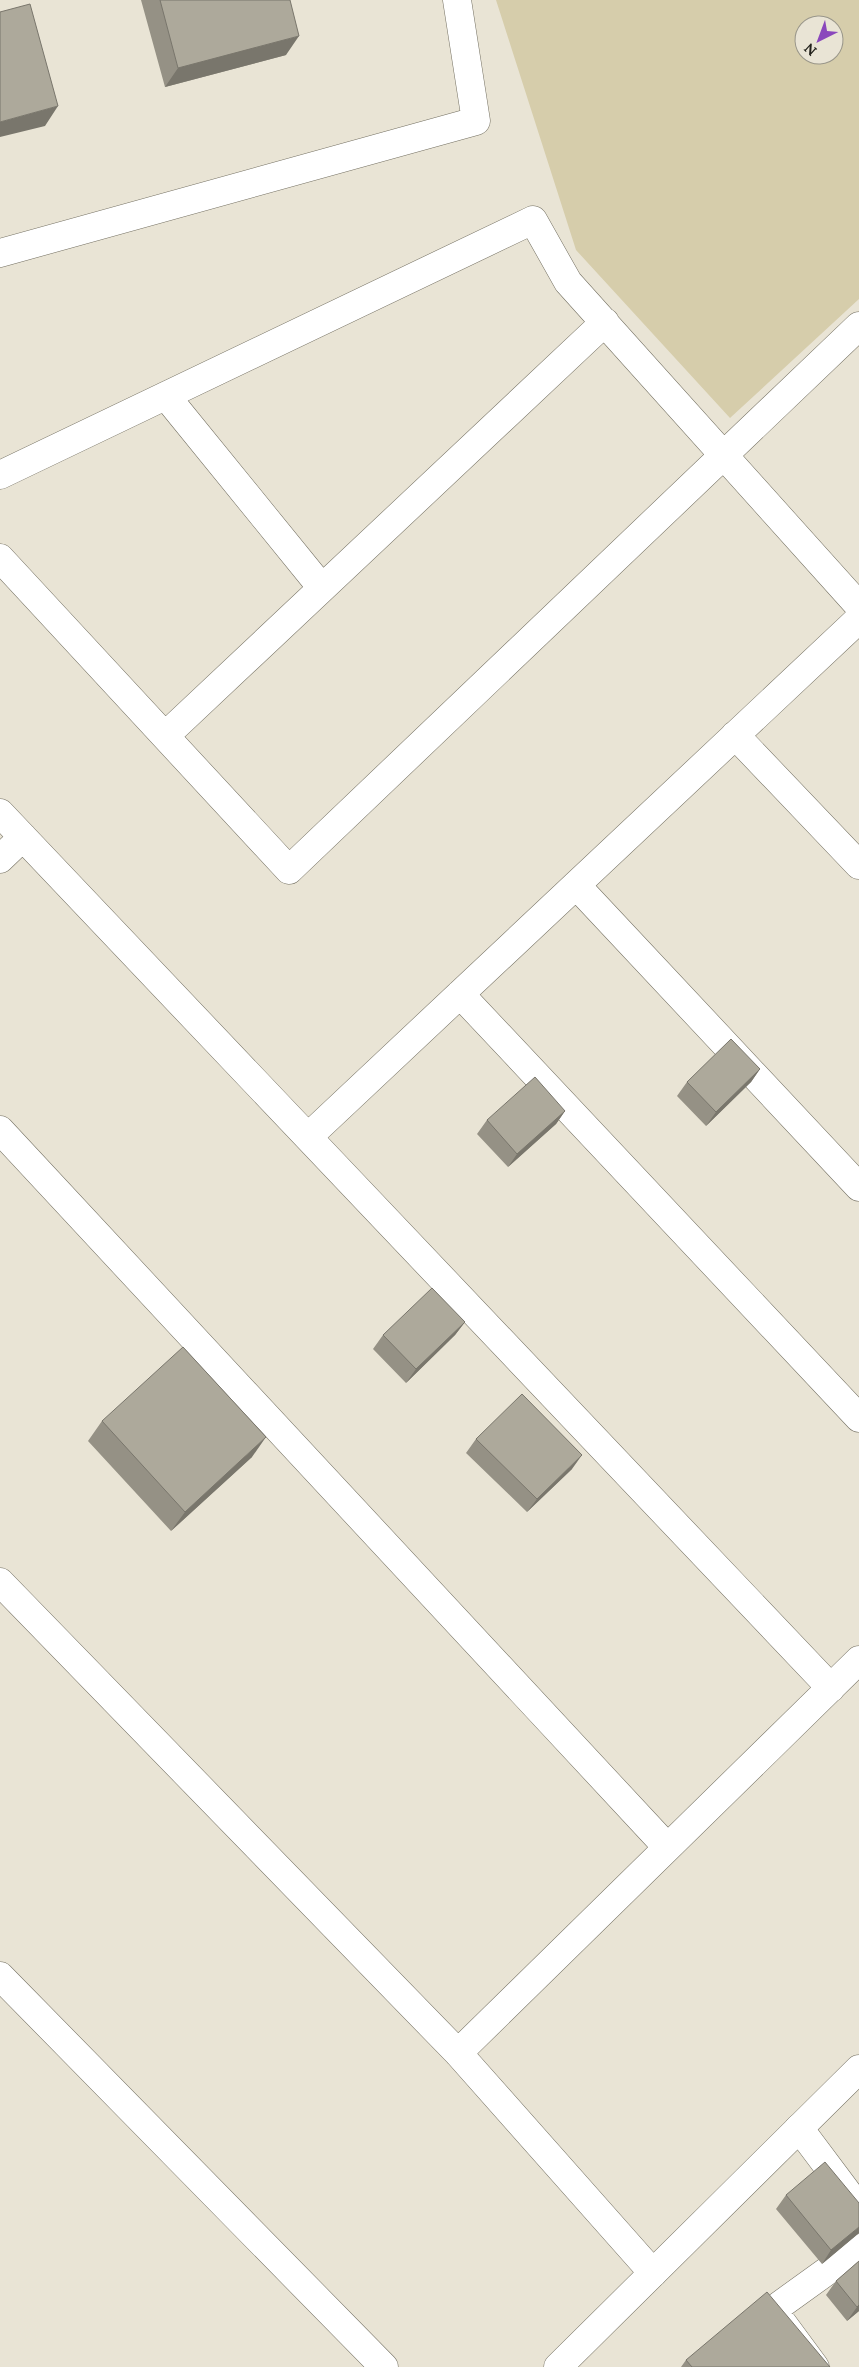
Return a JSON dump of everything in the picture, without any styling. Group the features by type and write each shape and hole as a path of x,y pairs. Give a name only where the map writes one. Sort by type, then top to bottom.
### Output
{"street":[{"path":"0,253 476,121 457,0"},
{"path":"0,476 533,220 568,282 859,606"},
{"path":"165,736 605,322"},
{"path":"0,558 289,870 722,454 859,326"},
{"path":"166,396 322,588"},
{"path":"308,1137 859,619"},
{"path":"736,735 859,865"},
{"path":"0,813 831,1688"},
{"path":"0,859 23,837"},
{"path":"576,885 859,1187"},
{"path":"460,994 859,1418"},
{"path":"0,1130 667,1847"},
{"path":"0,1582 458,2053 653,2273"},
{"path":"458,2053 859,1660"},
{"path":"0,1976 384,2367"},
{"path":"558,2367 859,2069"},
{"path":"800,2128 859,2208"},
{"path":"815,2367 773,2310 859,2248"}],"shaded area":[{"path":"496,0 859,0 859,299 730,418 576,250"}],"building":[{"path":"160,0 290,0 299,36 178,68"},
{"path":"30,4 58,106 0,122 0,12"},
{"path":"731,1039 760,1069 716,1112 687,1082"},
{"path":"535,1077 565,1111 517,1154 487,1120"},
{"path":"432,1288 465,1322 416,1369 383,1335"},
{"path":"183,1347 266,1437 185,1512 102,1421"},
{"path":"522,1394 582,1455 537,1499 476,1439"},
{"path":"825,2162 859,2203 859,2227 831,2250 786,2195"},
{"path":"859,2261 859,2305 857,2307 836,2281"},
{"path":"767,2292 830,2367 692,2367 686,2360"}]}
